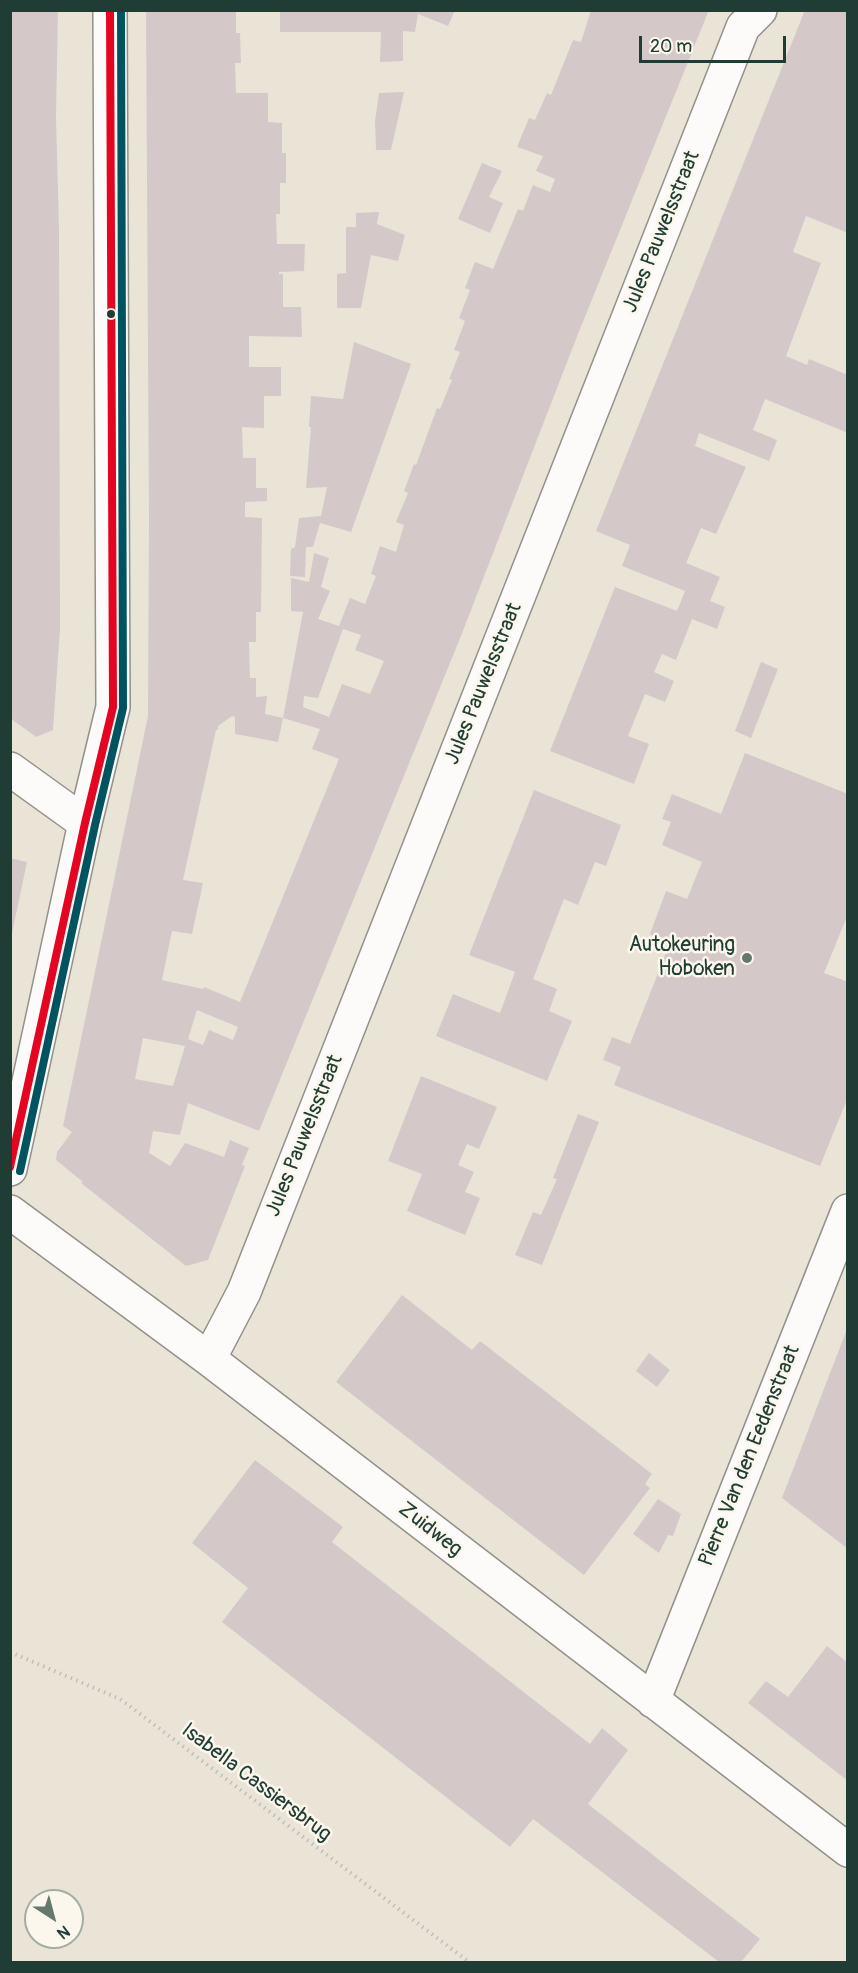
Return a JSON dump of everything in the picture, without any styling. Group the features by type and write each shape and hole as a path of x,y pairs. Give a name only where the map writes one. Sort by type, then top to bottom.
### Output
{"street":[{"path":"10,1169 85,823 113,707 110,10"},
{"name":"Jules Pauwelsstraat","path":"209,1359 244,1292 743,27 760,10"},
{"path":"10,769 85,823"},
{"name":"Pierre Van den Eedenstraat","path":"653,1701 848,1211"},
{"name":"Zuidweg","path":"10,1212 209,1359 848,1850"}],"path":[{"name":"Isabella Cassiersbrug","path":"10,1652 120,1699 469,1962"}],"building":[{"path":"10,10 58,10 56,117 59,229 60,628 53,730 36,737 10,718"},
{"path":"146,10 236,10 236,33 240,33 241,63 235,63 236,93 268,93 268,122 282,123 282,153 286,153 286,183 280,183 280,214 276,214 277,244 305,244 304,271 279,272 279,274 283,274 283,307 301,307 302,337 249,336 249,367 281,367 281,396 264,396 264,428 242,427 243,458 256,458 256,488 267,488 267,501 245,502 245,517 262,518 261,612 256,612 256,642 249,642 250,678 256,678 256,697 267,696 265,714 283,718 303,612 291,611 291,578 309,582 314,553 329,558 321,587 330,591 318,619 339,626 350,598 365,604 376,576 371,574 380,546 396,552 404,525 396,522 408,493 404,491 437,408 440,409 452,380 449,379 460,352 454,350 465,321 459,318 470,290 465,288 475,262 493,269 518,209 523,211 533,185 550,192 555,179 536,171 543,156 517,147 529,118 535,120 547,93 551,95 573,40 581,42 591,10 709,10 578,334 459,641 259,1131 188,1103 180,1135 153,1131 149,1153 170,1166 185,1143 224,1157 230,1140 249,1148 242,1165 245,1166 208,1260 186,1266 81,1183 83,1182 56,1160 57,1152 72,1132 63,1126 148,716","holes":["343,629 361,635 355,650 384,661 370,694 342,684 329,717 303,707 304,696 318,698","232,716 235,717 235,734 278,742 283,718 320,729 312,749 339,759 240,1002 204,987 203,989 162,980 172,931 192,934 203,883 183,880 218,726","197,1010 238,1027 233,1040 209,1030 203,1045 188,1039","143,1038 185,1046 173,1086 135,1079"]},
{"path":"280,10 419,10 415,32 403,31 403,61 380,62 381,32 280,32"},
{"path":"420,10 455,10 448,26 418,14"},
{"path":"805,10 848,10 848,233 806,216 793,252 821,263 786,356 807,365 809,359 848,375 848,433 765,399 753,430 777,440 769,461 699,433 695,446 746,467 716,534 701,528 686,563 720,577 710,601 725,607 717,629 692,619 676,660 662,654 654,672 674,681 665,702 645,694 628,736 649,744 634,784 550,751 615,587 677,611 685,591 622,566 630,545 596,531"},
{"path":"404,92 391,150 376,150 375,121 379,93"},
{"path":"482,163 502,171 489,197 503,203 490,233 458,219"},
{"path":"379,212 377,224 405,235 398,261 371,255 361,308 337,308 337,274 346,273 346,227 356,227 356,213"},
{"path":"354,342 411,364 351,532 320,523 313,547 306,547 305,577 290,576 291,549 295,547 299,518 321,516 327,487 306,488 311,396 343,399"},
{"path":"761,662 778,669 751,738 735,731"},
{"name":"Autokeuring Hoboken","path":"745,753 848,794 848,914 824,973 848,982 848,1097 820,1166 614,1085 621,1067 603,1060 612,1037 630,1044 670,943 650,934 666,891 687,899 702,862 662,845 671,822 662,819 672,794 721,814"},
{"path":"534,790 621,825 606,866 595,862 578,905 564,899 533,979 557,989 549,1011 572,1021 547,1081 436,1036 453,994 500,1013 515,972 469,955"},
{"path":"10,858 27,862 11,938 10,938"},
{"path":"421,1076 497,1107 479,1149 467,1144 458,1165 474,1172 465,1192 480,1198 465,1235 407,1211 422,1174 388,1161"},
{"path":"578,1114 599,1122 542,1265 515,1255 533,1212 541,1215 557,1179 553,1178"},
{"path":"402,1295 472,1350 480,1341 652,1474 645,1484 650,1488 584,1575 336,1382"},
{"path":"848,1330 848,1549 782,1498"},
{"path":"649,1353 670,1370 657,1387 636,1371"},
{"path":"255,1460 343,1527 332,1542 590,1744 602,1728 628,1750 588,1804 760,1939 741,1962 719,1962 533,1819 510,1847 222,1622 248,1588 192,1543"},
{"path":"658,1499 681,1514 673,1536 668,1535 659,1553 633,1534"},
{"path":"827,1646 848,1663 848,1781 748,1703 766,1681 788,1697"}],"transit line":[{"path":"10,1167 85,823 113,707 110,10"},
{"path":"20,1171 95,825 123,708 121,10"}],"place":[{"name":"Autokeuring Hoboken","path":"747,958"}]}
